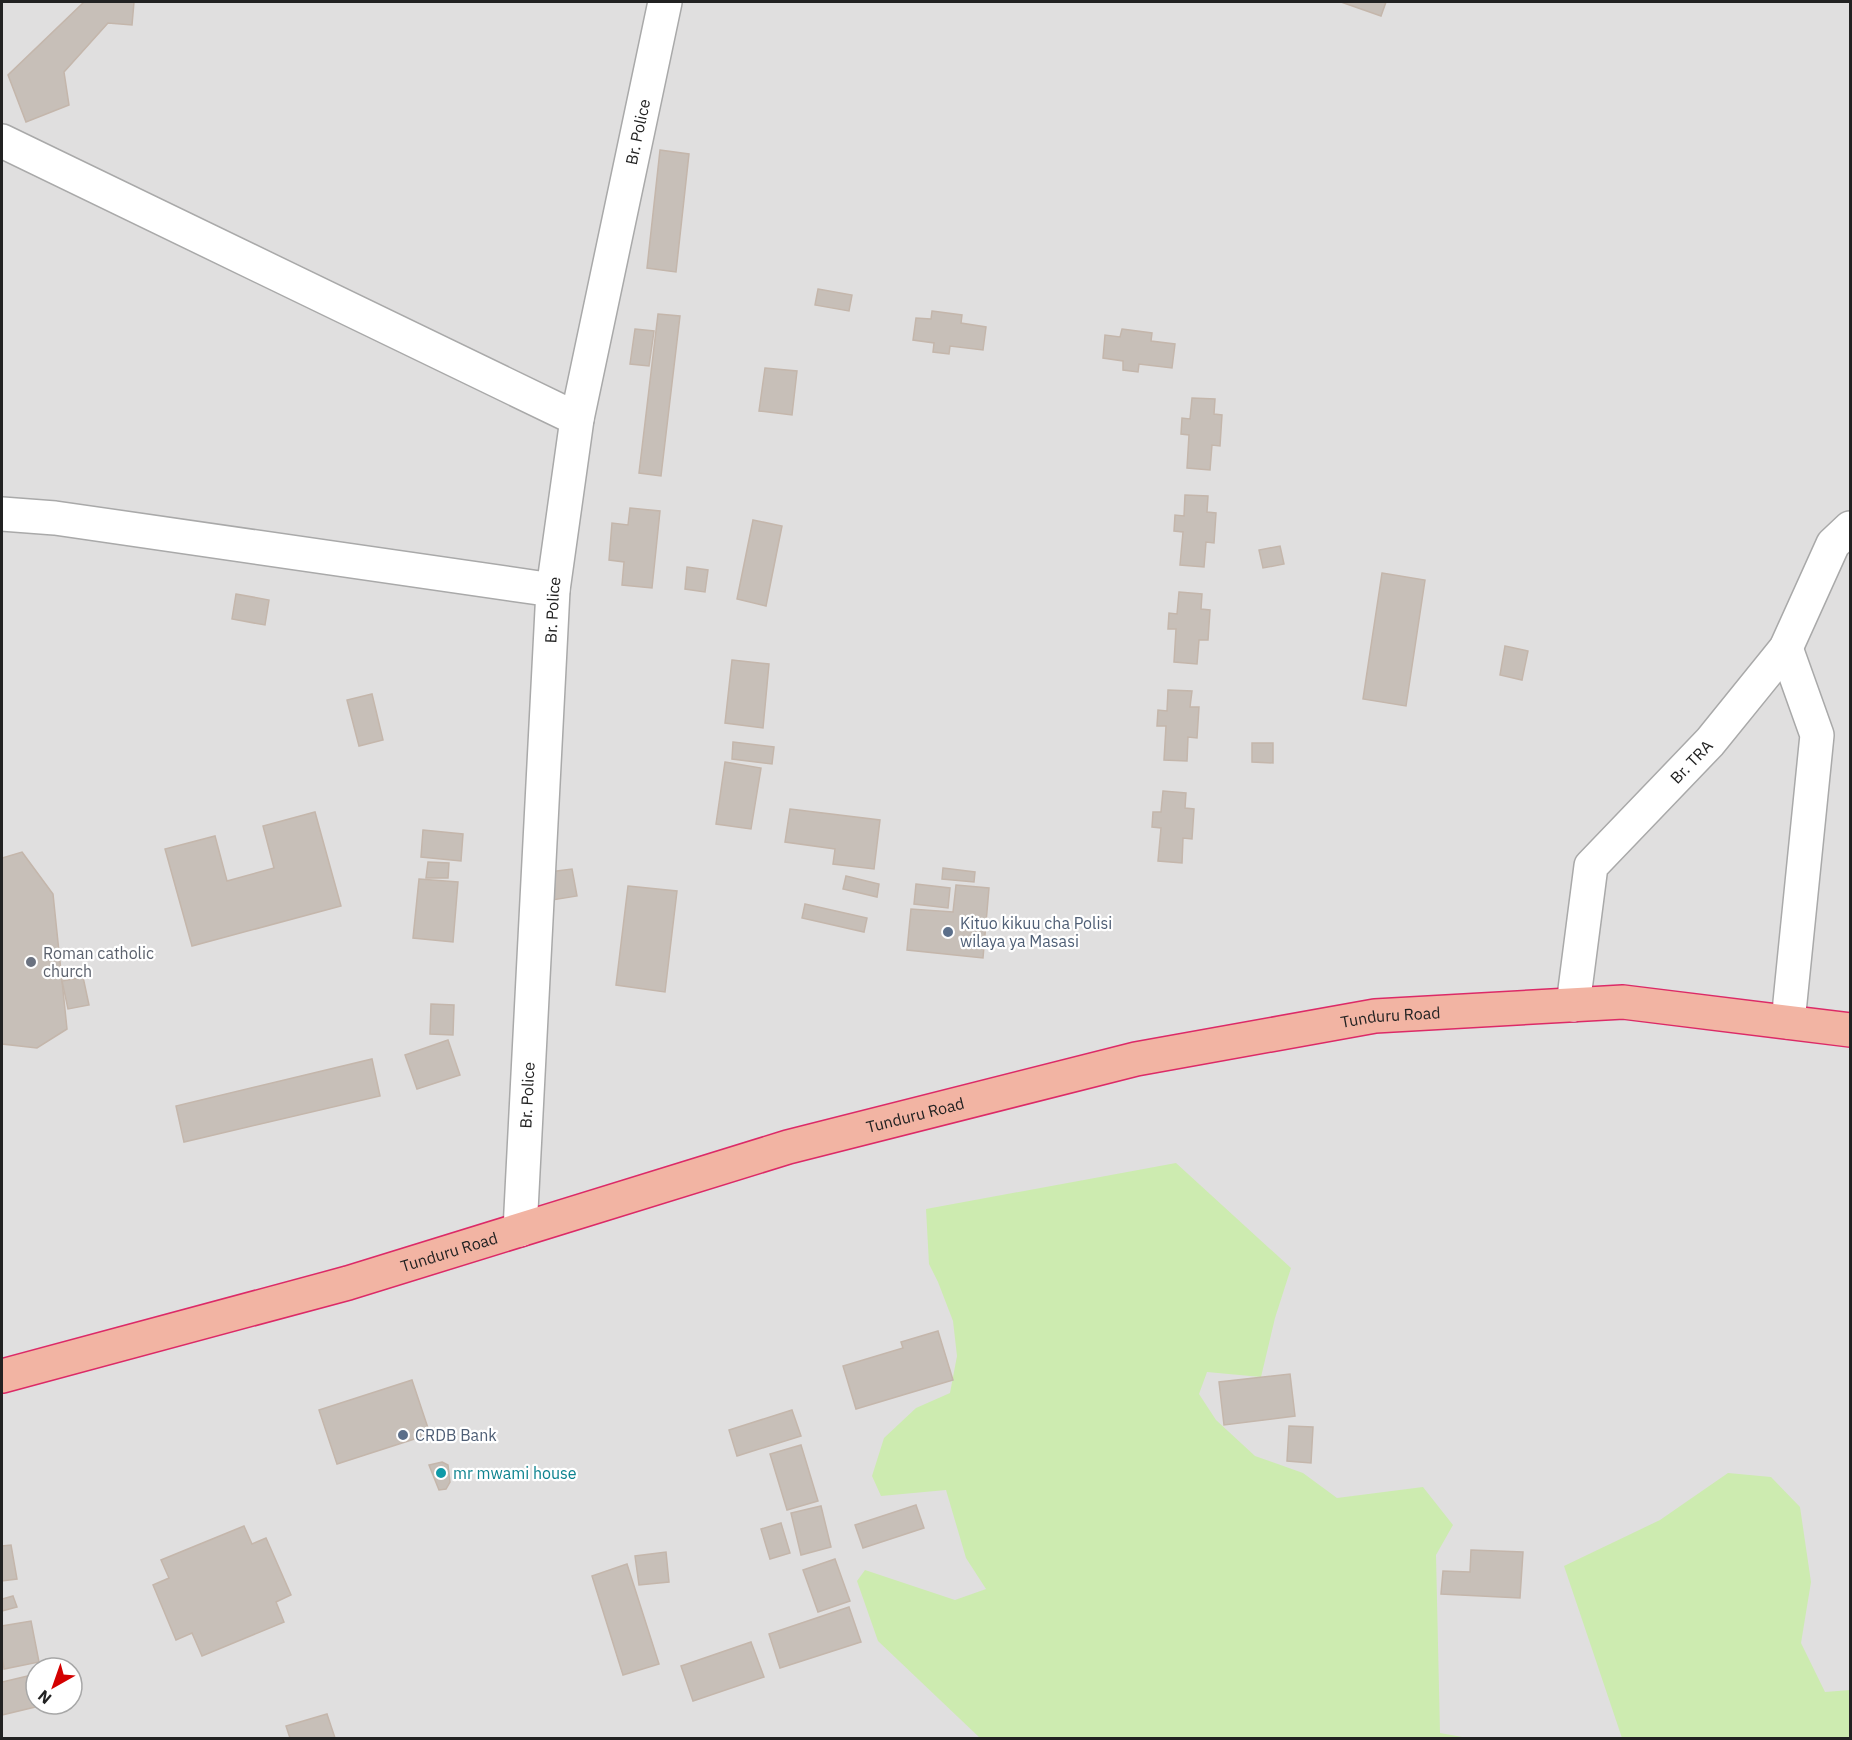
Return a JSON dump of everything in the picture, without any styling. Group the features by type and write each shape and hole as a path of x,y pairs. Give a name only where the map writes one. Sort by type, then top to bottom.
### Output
{"highway":[{"name":"Tunduru Road","path":"2,1376 348,1283 789,1147 1136,1059 1375,1016 1623,1002 1851,1030"}],"street":[{"name":"Br. Police","path":"520,1230 553,590 577,419 665,2"},
{"path":"2,141 577,419"},
{"path":"2,514 55,518 553,590"},
{"name":"Br. TRA","path":"1573,1005 1591,866 1710,742 1786,648 1833,544 1851,528"},
{"path":"1786,648 1817,735 1788,1022"}],"shaded area":[{"path":"2,2 1850,2 1850,1738 2,1738"}],"green space":[{"path":"1176,1163 1291,1268 1275,1318 1261,1377 1207,1372 1199,1394 1216,1420 1255,1456 1303,1473 1337,1498 1423,1487 1453,1525 1436,1555 1440,1733 1468,1738 980,1738 878,1641 857,1581 865,1570 955,1600 986,1589 966,1558 946,1490 881,1496 872,1476 884,1438 916,1408 950,1393 957,1356 953,1321 929,1264 926,1209"},
{"path":"1728,1473 1771,1477 1800,1507 1811,1582 1801,1643 1825,1692 1850,1690 1850,1738 1622,1738 1564,1566 1660,1520"}],"building":[{"path":"84,2 134,2 132,25 108,23 64,72 69,105 26,122 8,75"},
{"path":"1341,2 1386,2 1381,16"},
{"path":"660,150 689,154 676,272 647,268"},
{"path":"818,289 852,295 849,311 815,305"},
{"path":"932,311 962,315 961,323 986,327 983,350 950,346 949,354 933,352 934,343 913,340 916,318 931,319"},
{"path":"658,314 680,316 661,476 639,473"},
{"path":"635,329 654,331 649,366 630,364"},
{"path":"1122,329 1152,333 1151,341 1175,344 1172,368 1139,364 1138,372 1123,370 1123,361 1103,358 1105,335 1120,337"},
{"path":"765,368 797,371 792,415 759,411"},
{"path":"1192,398 1215,399 1214,414 1222,415 1220,446 1212,445 1210,470 1187,468 1189,435 1181,434 1182,418 1190,419"},
{"path":"1185,495 1208,496 1207,512 1216,513 1214,543 1206,542 1204,567 1180,565 1183,532 1174,531 1175,515 1184,516"},
{"path":"630,508 660,511 652,588 622,585 624,562 609,560 612,523 628,525"},
{"path":"753,520 782,526 766,606 737,599"},
{"path":"1280,546 1284,564 1263,568 1259,550"},
{"path":"687,567 708,570 705,592 685,589"},
{"path":"1382,573 1425,580 1406,706 1363,699"},
{"path":"1179,592 1202,594 1201,609 1210,610 1208,640 1199,640 1197,664 1174,662 1176,629 1168,629 1169,613 1177,614"},
{"path":"236,594 269,600 265,625 232,619"},
{"path":"1505,646 1528,651 1522,680 1500,675"},
{"path":"732,660 769,664 763,728 725,723"},
{"path":"1168,690 1192,691 1190,707 1199,707 1197,738 1188,737 1187,761 1164,760 1166,726 1157,726 1158,710 1167,711"},
{"path":"372,694 383,740 359,746 347,700"},
{"path":"733,742 774,747 772,764 732,759"},
{"path":"1252,743 1273,743 1273,763 1252,762"},
{"path":"725,762 761,768 751,829 716,824"},
{"path":"1163,791 1186,793 1185,808 1194,809 1192,839 1183,838 1182,863 1158,861 1161,828 1152,827 1153,812 1161,812"},
{"path":"790,809 880,820 874,869 833,864 835,849 785,842"},
{"path":"315,812 341,906 192,946 165,849 215,836 227,881 274,868 263,826"},
{"path":"423,830 463,834 461,861 421,857"},
{"name":"Roman catholic church","path":"22,852 53,894 67,1029 37,1048 2,1044 2,858"},
{"path":"428,862 449,863 448,878 426,878"},
{"path":"943,868 975,872 974,882 942,879"},
{"path":"572,869 577,896 546,901 541,873"},
{"path":"846,876 879,884 877,897 843,889"},
{"path":"419,879 458,882 453,942 413,938"},
{"path":"916,884 950,888 948,908 914,904"},
{"path":"956,885 989,888 983,958 907,950 911,909 953,912"},
{"path":"628,886 677,891 665,992 616,985"},
{"path":"805,904 867,918 864,932 802,918"},
{"path":"83,977 89,1005 68,1009 62,981"},
{"path":"431,1004 454,1005 453,1035 430,1034"},
{"path":"448,1040 460,1075 417,1089 405,1055"},
{"path":"372,1059 380,1096 184,1142 176,1106"},
{"path":"938,1331 953,1380 856,1409 843,1366 903,1348 901,1342"},
{"path":"1290,1374 1295,1416 1224,1425 1219,1382"},
{"path":"412,1380 430,1434 337,1464 319,1410"},
{"path":"792,1410 801,1436 737,1456 729,1430"},
{"path":"1289,1426 1313,1427 1311,1463 1287,1461"},
{"path":"801,1445 818,1501 787,1510 770,1454"},
{"name":"mr mwami house","path":"442,1462 448,1465 450,1482 446,1489 439,1490 429,1465"},
{"path":"916,1505 924,1528 863,1548 855,1525"},
{"path":"821,1506 831,1547 801,1555 791,1513"},
{"path":"781,1523 790,1553 770,1559 761,1529"},
{"path":"244,1526 252,1544 266,1538 291,1595 276,1602 284,1622 202,1656 192,1633 176,1640 153,1585 169,1578 161,1560"},
{"path":"11,1545 17,1579 2,1581 2,1546"},
{"path":"1471,1550 1523,1552 1520,1598 1441,1594 1443,1571 1470,1572"},
{"path":"666,1552 669,1582 639,1585 635,1556"},
{"path":"835,1559 850,1601 818,1612 803,1570"},
{"path":"627,1564 659,1664 623,1675 592,1576"},
{"path":"13,1596 17,1607 2,1611 2,1599"},
{"path":"849,1607 861,1642 780,1668 769,1634"},
{"path":"31,1621 38,1656 24,1656 24,1665 4,1669 2,1626"},
{"path":"751,1642 764,1677 693,1701 681,1666"},
{"path":"24,1677 24,1710 2,1715 2,1682"},
{"path":"327,1714 335,1738 290,1738 286,1726"}],"place":[{"name":"Kituo kikuu cha Polisi wilaya ya Masasi","path":"948,932"},
{"name":"Roman catholic church","path":"31,962"},
{"name":"CRDB Bank","path":"403,1435"},
{"name":"mr mwami house","path":"441,1473"}]}
